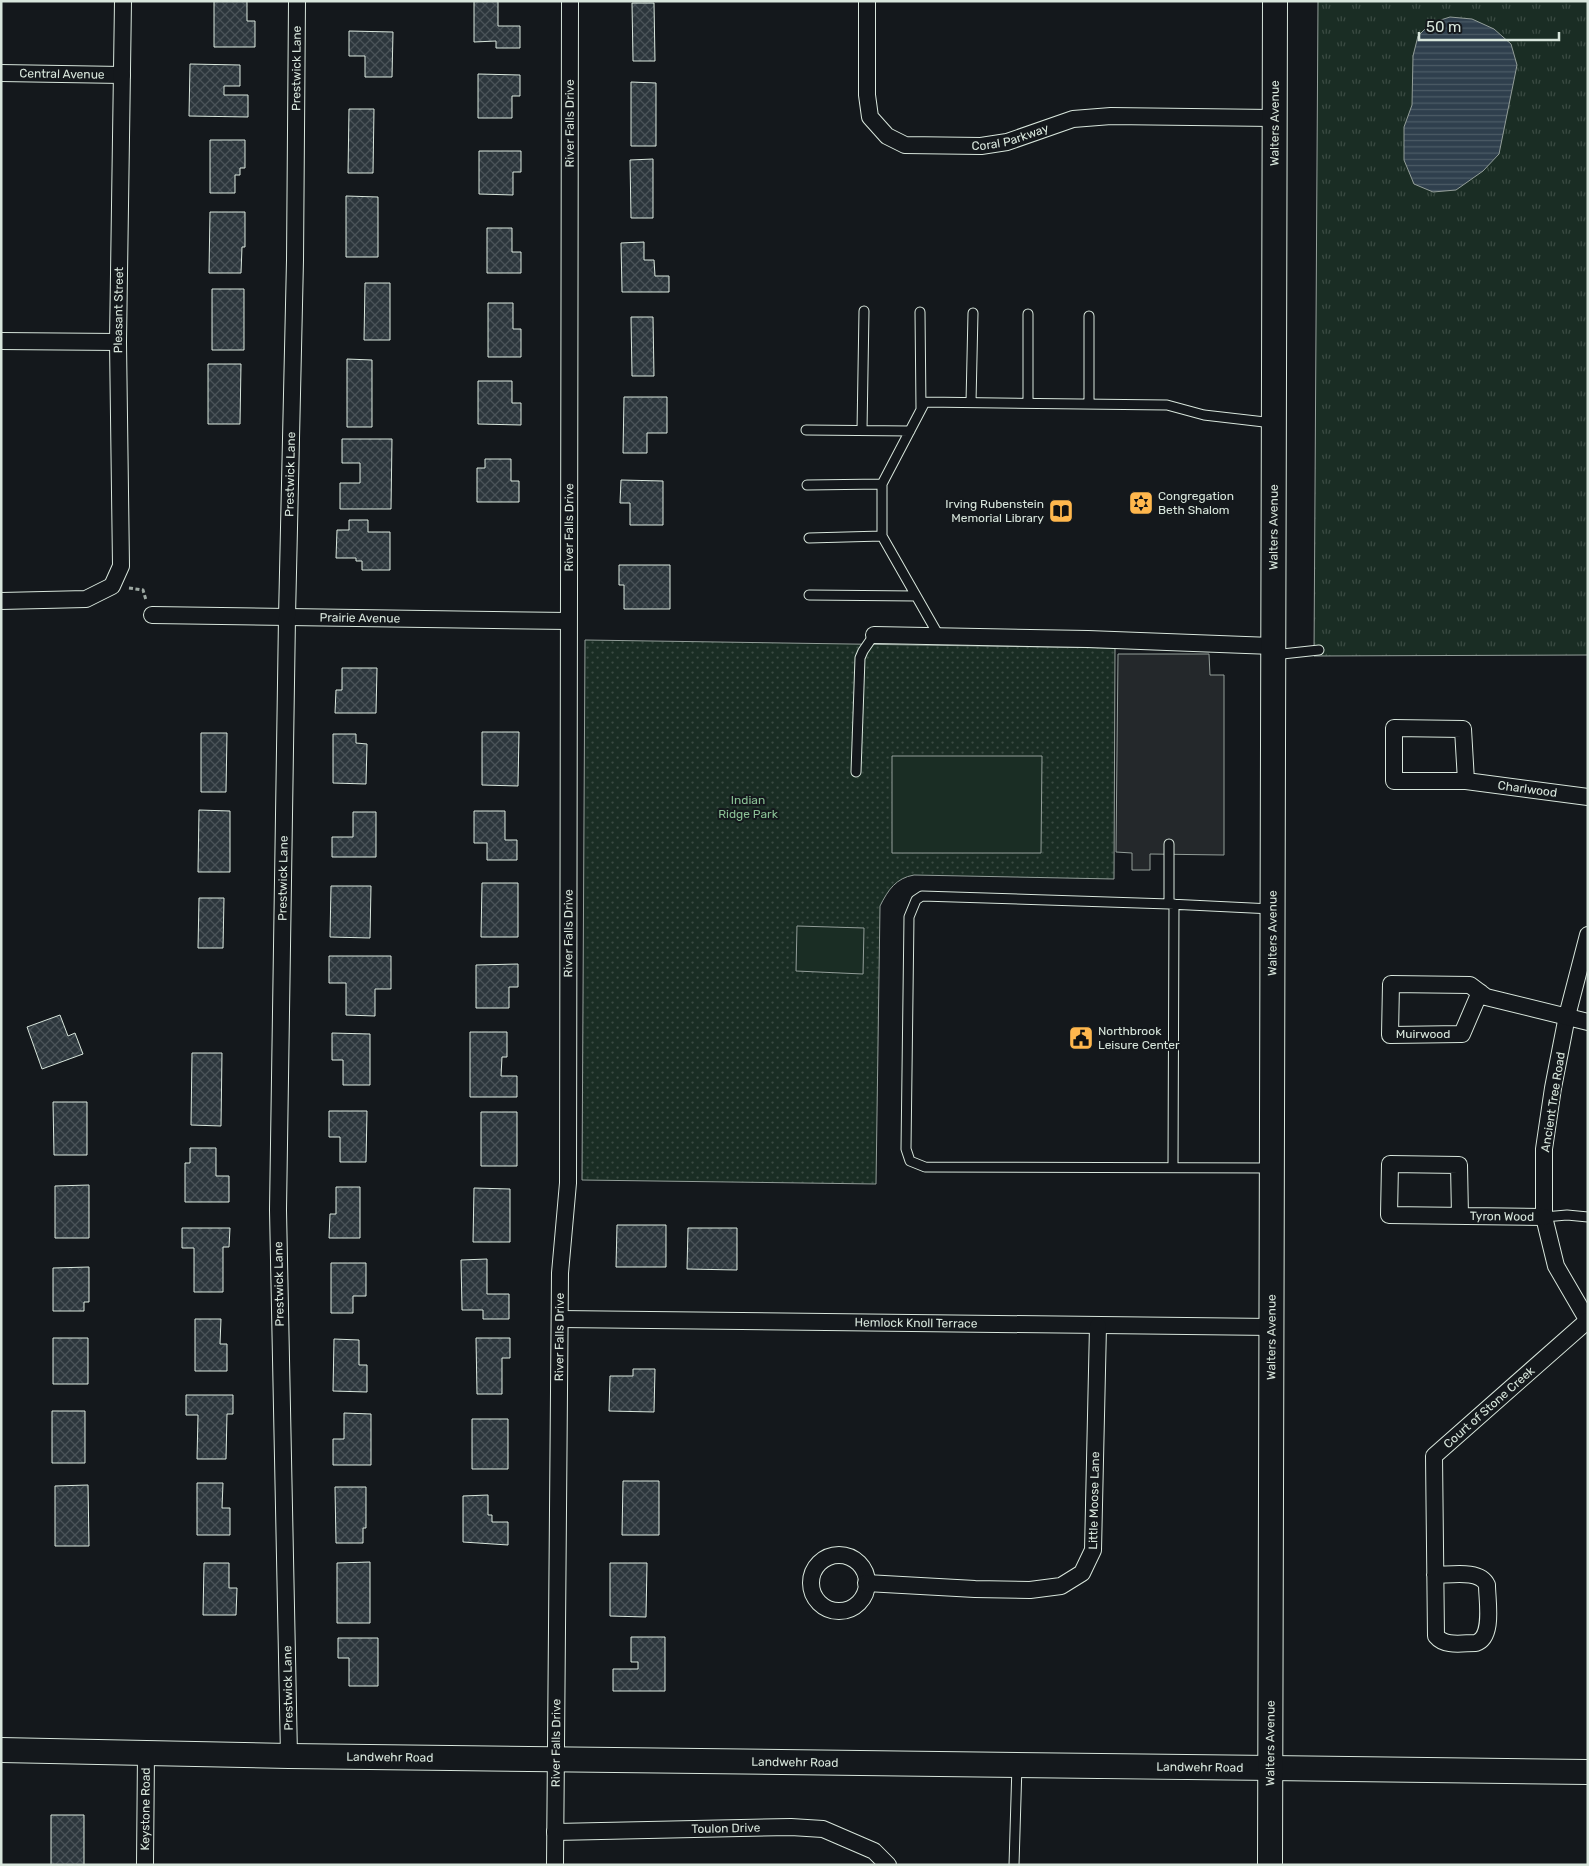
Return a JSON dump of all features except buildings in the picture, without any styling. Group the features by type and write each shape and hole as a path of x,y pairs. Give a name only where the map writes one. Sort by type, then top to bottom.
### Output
{"main road":[{"name":"Walters Avenue","path":"1270,1865 1275,1"},
{"name":"Landwehr Road","path":"1,1750 289,1756 1588,1772"}],"street":[{"name":"Pleasant Street","path":"112,586 121,566 118,342 123,1"},
{"name":"Prestwick Lane","path":"289,1756 278,1210 287,617 296,260 297,1"},
{"name":"River Falls Drive","path":"555,1865 560,1273 568,1184 570,1"},
{"name":"Coral Parkway","path":"867,1 867,95 870,117 887,136 905,145 982,146 1007,142 1073,119 1111,116 1274,118"},
{"name":"Central Avenue","path":"1,73 122,75"},
{"path":"1,341 118,342"},
{"path":"1,601 86,599 112,586"},
{"name":"Prairie Avenue","path":"152,615 568,621"},
{"path":"874,635 1088,638 1273,650"},
{"name":"Charlwood","path":"1466,781 1463,729 1394,728 1394,781 1466,781 1588,797"},
{"name":"Ancient Tree Road","path":"1588,935 1567,1016 1544,1149 1544,1217 1556,1266 1588,1321"},
{"name":"Muirwood","path":"1480,992 1462,1034 1390,1035 1391,984 1470,985 1486,996 1588,1022"},
{"name":"Tyron Wood","path":"1460,1216 1459,1165 1390,1164 1389,1215 1460,1216 1544,1217"},
{"name":"Hemlock Knoll Terrace","path":"560,1319 1272,1327"},
{"name":"Court of Stone Creek","path":"1435,1575 1469,1575 1484,1580 1487,1586 1488,1630 1480,1642 1445,1643 1436,1636 1435,1575 1434,1456 1588,1321"},
{"name":"Little Moose Lane","path":"866,1583 1030,1590 1060,1586 1082,1573 1093,1550 1098,1326"},
{"name":"Keystone Road","path":"145,1865 146,1752"},
{"name":"Toulon Drive","path":"555,1832 791,1827 823,1830 874,1852 888,1865"}],"lane":[{"path":"862,430 864,311"},
{"path":"920,312 921,411"},
{"path":"971,402 973,313"},
{"path":"1028,314 1028,402"},
{"path":"1089,316 1089,403"},
{"path":"938,636 882,536 882,484 926,402 1167,405 1204,415 1273,424"},
{"path":"806,430 910,431"},
{"path":"808,485 882,484"},
{"path":"809,538 882,536"},
{"path":"809,595 916,596"},
{"path":"856,772 860,658 874,635"},
{"path":"1273,650 1319,650"},
{"path":"1170,844 1174,1167"},
{"path":"1272,909 922,896 916,900 909,917 906,1148 910,1161 925,1167 1272,1168"},
{"path":"1544,1217 1567,1215 1588,1217"},
{"path":"1014,1865 1017,1765"}],"path":[{"path":"112,586 143,590 152,615"}],"green space":[{"path":"1318,1 1588,1 1588,655 1314,656"},
{"name":"Indian Ridge Park","path":"585,640 1115,648 1114,879 914,875 897,882 880,906 876,1184 582,1180"},
{"path":"892,756 1042,756 1041,853 892,853"},
{"path":"797,926 864,928 863,974 796,971"}],"shaded area":[{"path":"1118,654 1209,654 1210,675 1224,675 1224,855 1150,854 1150,870 1132,870 1132,853 1116,852"}],"water":[{"path":"1450,17 1472,19 1494,29 1511,44 1517,65 1499,154 1483,171 1456,190 1433,192 1414,184 1404,160 1404,127 1412,105 1413,56 1418,36 1431,23"}],"place":[{"name":"Congregation Beth Shalom","path":"1141,503"},
{"name":"Irving Rubenstein Memorial Library","path":"1061,511"},
{"name":"Northbrook Leisure Center","path":"1081,1038"}]}
